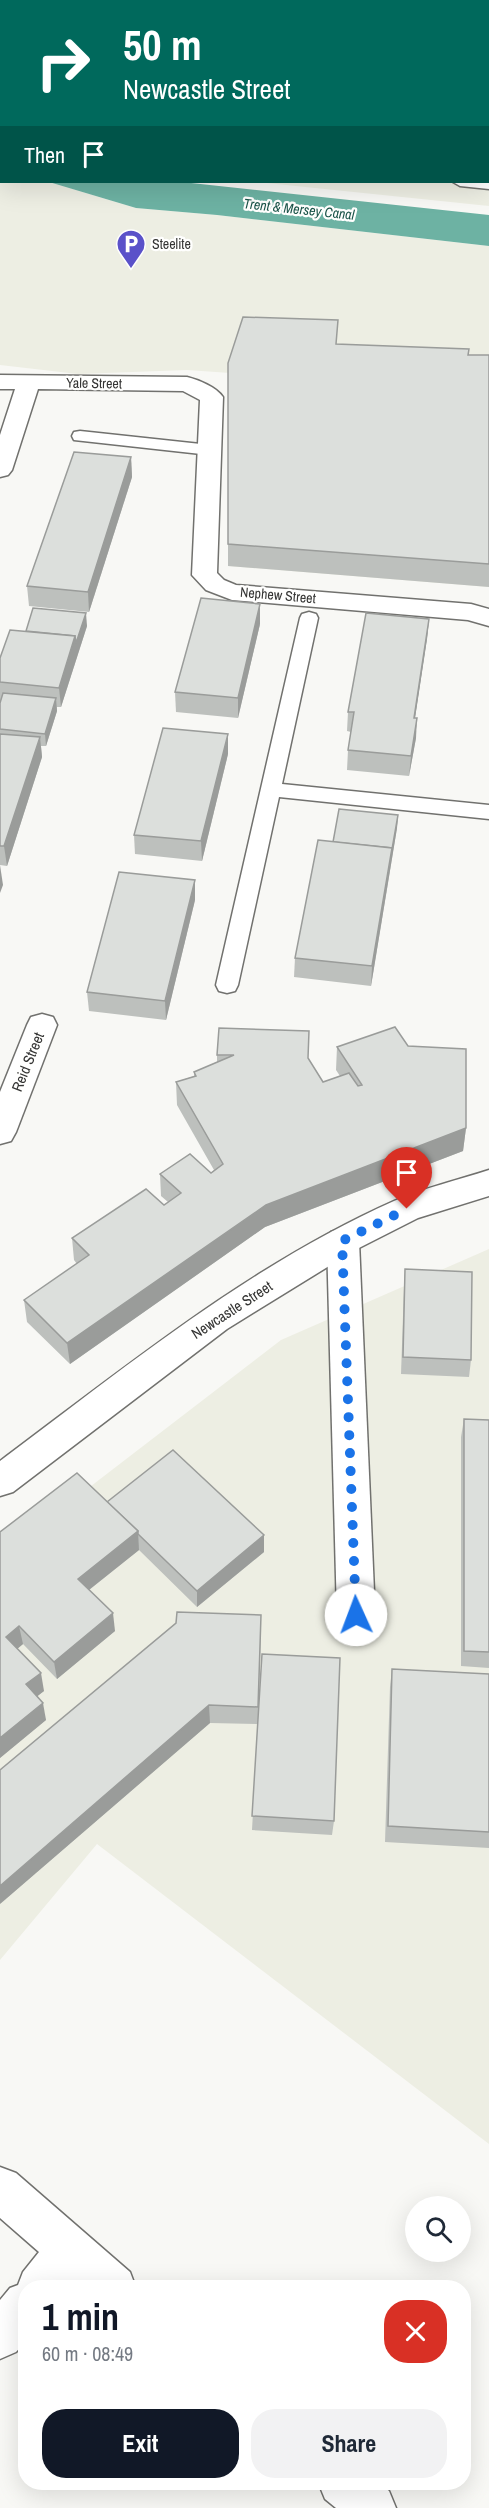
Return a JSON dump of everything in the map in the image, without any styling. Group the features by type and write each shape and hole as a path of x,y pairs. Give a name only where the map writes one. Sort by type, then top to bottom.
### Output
{"street":[{"name":"Yale Street","path":"0,382 187,384"},
{"path":"0,470 29,382"},
{"name":"Nephew Street","path":"187,384 212,397 204,575 215,585 232,592 471,612 489,618"},
{"name":"Reid Street","path":"0,1132 42,1025"},
{"name":"Newcastle Street","path":"0,1481 215,1319 342,1241 407,1209 489,1183"},
{"path":"342,1241 356,1615"},
{"path":"0,2189 105,2280"},
{"path":"45,2280 69,2250"},
{"path":"0,2336 18,2314"},
{"path":"351,2490 372,2508"}],"lane":[{"path":"470,183 489,185"},
{"path":"80,436 210,450"},
{"path":"227,985 309,618"},
{"path":"271,789 489,812"}],"shaded area":[{"path":"0,183 52,183 136,208 489,246 489,587 228,566 230,373 187,370 78,374 0,365"},
{"path":"267,183 489,183 489,206"},
{"path":"489,1249 489,2144 97,1844 0,1960 0,1556 281,1340"}],"water":[{"name":"Trent & Mersey Canal","path":"52,183 191,183 489,215 489,246 217,215 136,208"}],"building":[{"path":"243,317 338,320 336,344 469,349 468,355 489,355 489,564 228,544 228,363"},
{"path":"74,452 131,457 88,592 27,586"},
{"path":"201,598 260,604 238,698 175,692"},
{"path":"33,608 86,613 76,643 75,636 26,631"},
{"path":"366,613 429,619 414,718 417,718 411,756 348,750 354,712 348,712"},
{"path":"10,630 75,636 59,688 0,682 0,658"},
{"path":"3,693 56,698 45,734 0,729 0,703"},
{"path":"163,728 228,734 201,841 134,835"},
{"path":"0,734 40,737 4,846 0,846"},
{"path":"339,809 398,815 391,855 392,848 333,842"},
{"path":"318,840 392,848 372,966 295,958"},
{"path":"119,872 195,880 165,1001 87,992"},
{"path":"395,1027 408,1046 466,1049 466,1128 266,1205 67,1343 24,1300 89,1255 72,1238 146,1189 164,1205 181,1193 160,1174 190,1154 211,1173 223,1164 176,1082 196,1076 194,1072 234,1055 217,1055 219,1028 309,1031 308,1058 323,1082 349,1073 358,1086 362,1085 337,1047"},
{"path":"405,1269 472,1272 471,1360 403,1357"},
{"path":"464,1419 489,1420 489,1652 464,1651"},
{"path":"173,1450 264,1535 197,1591 107,1502"},
{"path":"77,1473 138,1531 78,1579 113,1613 54,1662 19,1626 6,1637 41,1673 26,1684 43,1703 0,1738 0,1532"},
{"path":"177,1612 261,1615 258,1707 209,1705 0,1886 0,1770 176,1623"},
{"path":"262,1654 340,1658 334,1821 252,1816"},
{"path":"392,1669 489,1674 489,1832 388,1826"}],"place":[{"name":"Steelite","path":"131,270"}],"route":[{"path":"356,1615 342,1241 407,1209"}]}
